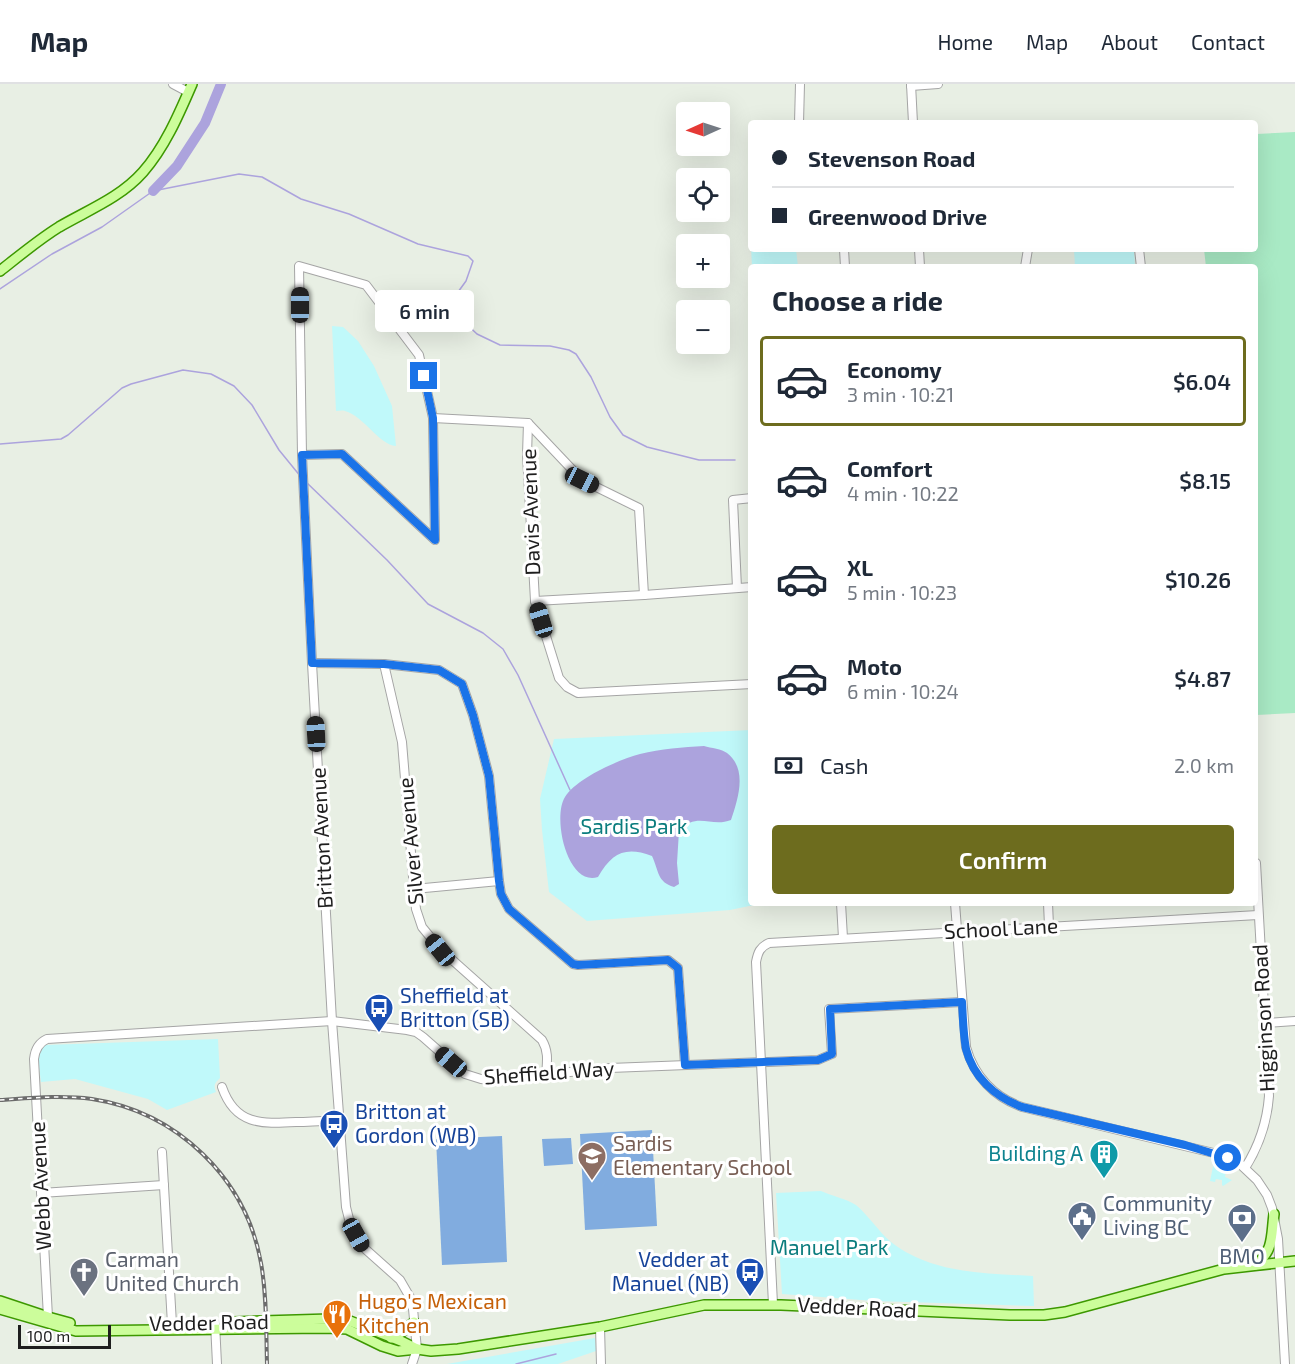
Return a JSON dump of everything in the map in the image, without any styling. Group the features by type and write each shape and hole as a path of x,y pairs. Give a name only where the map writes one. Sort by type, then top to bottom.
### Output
{"main road":[{"path":"0,271 57,228 113,198 135,180 152,161 162,145 190,88"},
{"path":"1256,1265 1270,1247 1274,1214"},
{"name":"Vedder Road","path":"0,1309 47,1321 88,1326 172,1324 346,1329 398,1351 417,1349 431,1351 458,1349 600,1327 704,1305 773,1304 1044,1315 1065,1312 1224,1269 1295,1261"},
{"name":"Vedder Road","path":"0,1301 76,1331 330,1319 350,1321 417,1349"},
{"path":"391,1338 414,1322"}],"street":[{"path":"173,84 190,88"},
{"path":"799,120 800,84"},
{"path":"913,120 911,85 938,84"},
{"name":"Britton Avenue","path":"417,1349 413,1309 408,1291 390,1270 363,1247 350,1223 346,1207 332,1021 312,663 302,455 299,266 366,285 419,355 433,418"},
{"path":"302,455 342,454 435,540 433,418 528,423 582,480 639,508 644,595"},
{"name":"Davis Avenue","path":"528,423 527,455 535,601 559,678 567,687 578,693 748,684"},
{"path":"736,588 733,500 748,498"},
{"path":"535,601 748,587"},
{"path":"312,663 384,664 439,670 462,684 473,715 489,776 499,881 501,894 509,909 573,964 668,960 674,964 678,968 685,1065"},
{"name":"Silver Avenue","path":"384,664 402,742 416,909 422,927 440,950 542,1040 548,1056 546,1075"},
{"path":"414,889 499,881"},
{"path":"841,906 843,938"},
{"path":"955,906 966,1047 973,1067 985,1084 1009,1102 1029,1109 1215,1153 1234,1160 1245,1168 1264,1189 1277,1228 1285,1364"},
{"path":"1048,906 1049,926"},
{"name":"Higginson Road","path":"1245,1168 1259,1141 1267,1114 1269,1096 1258,906"},
{"name":"School Lane","path":"760,1062 756,962 759,949 769,943 1258,915"},
{"name":"Sheffield Way","path":"36,1048 43,1041 52,1038 332,1021 416,1032 465,1074 490,1080 599,1069 818,1060 832,1054 830,1009 962,1002"},
{"path":"1264,1023 1295,1021"},
{"name":"Webb Avenue","path":"36,1048 34,1059 47,1321"},
{"path":"760,1062 773,1304"},
{"path":"222,1087 225,1098 237,1113 256,1122 270,1124 339,1120"},
{"path":"162,1152 172,1324"},
{"path":"41,1194 164,1185"},
{"path":"215,1326 217,1364"},
{"path":"600,1327 601,1364"},
{"path":"412,1364 417,1349"}],"green space":[{"path":"1295,132 1295,713 1258,715 1258,264 1206,264 1204,252 1258,252 1258,134"},
{"path":"751,252 796,252 798,264 752,264"},
{"path":"1074,252 1134,252 1135,264 1075,264"},
{"path":"332,326 343,327 358,341 374,366 392,406 396,446 384,441 359,418 344,411 336,411"},
{"name":"Sardis Park","path":"748,730 749,906 730,910 587,921 549,892 540,799 554,739"},
{"path":"218,1039 220,1078 215,1084 216,1092 167,1110 148,1099 75,1079 41,1082 39,1057 45,1045"},
{"path":"1214,1162 1227,1167 1225,1177 1232,1180 1223,1186 1222,1180 1210,1181"},
{"name":"Manuel Park","path":"821,1191 856,1205 891,1242 907,1253 924,1260 959,1270 1033,1276 1034,1306 874,1301 782,1294 776,1193"},
{"path":"595,1338 596,1351 558,1364 447,1364"}],"shaded area":[{"path":"704,746 725,752 733,760 737,767 740,785 731,820 692,822 679,831 677,863 679,884 674,887 664,882 652,856 643,853 627,852 614,857 598,877 587,877 578,872 565,848 560,819 561,807 571,790 610,765 640,754"},
{"path":"652,1130 657,1226 585,1230 580,1134"},
{"path":"502,1136 507,1262 442,1265 436,1139"},
{"path":"571,1138 573,1164 544,1166 542,1139"}],"waterway":[{"path":"153,191 177,166 205,123 221,84"},
{"path":"0,289 52,254 102,227 153,191 239,174 262,177 301,199 349,214 418,244 468,256 473,261 466,281 453,299 460,318 477,334 500,345 550,346 576,354 591,377 610,417 623,435 647,447 699,460 735,460"},
{"path":"0,444 61,439 122,388 183,370 211,374 234,386 252,405 279,450 301,477"},
{"path":"306,482 387,560 428,604 483,633 503,649 518,675 570,790"},
{"path":"516,1364 556,1354"}],"railway":[{"path":"0,1100 69,1097 92,1099 123,1106 152,1118 179,1134 203,1154 223,1177 240,1203 253,1232 261,1263 264,1288 267,1364"}],"place":[{"name":"Sheffield at Britton (SB)","path":"379,1034"},
{"name":"Britton at Gordon (WB)","path":"334,1150"},
{"name":"Building A","path":"1104,1180"},
{"name":"Sardis Elementary School","path":"592,1182"},
{"name":"Community Living BC","path":"1082,1242"},
{"name":"BMO","path":"1242,1244"},
{"name":"Carman United Church","path":"84,1298"},
{"name":"Vedder at Manuel (NB)","path":"750,1298"},
{"name":"Hugo's Mexican Kitchen","path":"337,1340"}],"route":[{"path":"424,376 433,418 435,540 342,454 302,455 312,663 384,664 439,670 462,684 473,715 489,776 499,881 501,894 509,909 573,964 668,960 674,964 678,968 685,1065 818,1060 832,1054 830,1009 962,1002 966,1047 973,1067 985,1084 1009,1102 1185,1145 1228,1158"}]}
